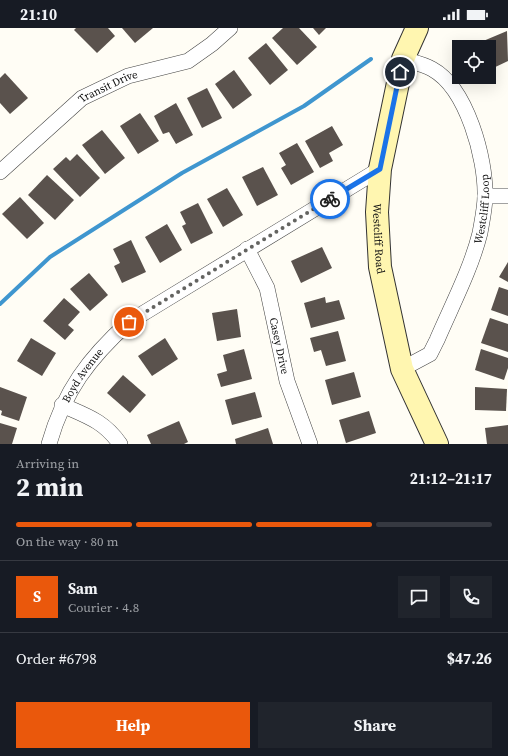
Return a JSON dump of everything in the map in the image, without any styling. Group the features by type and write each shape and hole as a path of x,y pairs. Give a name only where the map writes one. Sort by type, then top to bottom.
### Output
{"street":[{"name":"Transit Drive","path":"0,172 82,98 128,76 188,62 230,28"},
{"name":"Westcliff Road","path":"413,30 403,58 380,169 377,212 380,267 402,369 437,444"},
{"name":"Westcliff Loop","path":"402,369 430,354 437,340 474,252 480,232 485,196 483,170 475,134 461,101 450,84 433,69 403,58"},
{"name":"Boyd Avenue","path":"49,444 62,405 83,369 103,346 129,322 380,169"},
{"path":"485,196 508,196"},
{"name":"Casey Drive","path":"247,249 267,288 287,381 310,444"},
{"path":"62,405 97,421 110,431 120,444"}],"building":[{"path":"76,28 108,28 115,36 97,53 74,30"},
{"path":"122,28 153,28 135,43"},
{"path":"283,28 299,28 317,47 297,65 272,38"},
{"path":"313,28 326,28 319,35"},
{"path":"507,31 508,61 496,67 496,40 486,40"},
{"path":"266,43 288,70 270,85 248,58"},
{"path":"234,70 252,95 233,109 215,84"},
{"path":"5,73 28,98 10,114 0,103 0,78"},
{"path":"207,88 222,118 202,128 187,98"},
{"path":"176,103 193,135 176,144 169,132 163,134 154,116"},
{"path":"140,113 159,141 138,154 120,126"},
{"path":"332,126 343,145 329,153 333,161 320,168 305,141"},
{"path":"102,130 125,158 105,174 82,145"},
{"path":"297,143 314,172 291,185 281,168 286,165 279,153"},
{"path":"77,154 100,178 80,197 53,169 66,157 70,161"},
{"path":"263,167 278,195 257,206 242,177"},
{"path":"47,175 74,200 55,220 28,195"},
{"path":"227,188 243,215 223,227 207,199"},
{"path":"20,197 44,223 27,239 2,214"},
{"path":"198,203 213,233 191,244 182,226 186,224 180,212"},
{"path":"167,224 182,250 160,263 145,237"},
{"path":"131,240 146,272 122,283 114,266 120,263 113,249"},
{"path":"322,247 332,268 301,283 291,261"},
{"path":"508,262 508,282 499,277"},
{"path":"89,273 108,295 90,311 70,289"},
{"path":"499,287 508,290 508,316 491,310"},
{"path":"325,297 326,303 339,300 345,319 311,328 304,303"},
{"path":"64,298 80,312 68,325 74,330 65,340 43,321"},
{"path":"237,309 241,337 217,341 212,313"},
{"path":"490,318 508,324 508,352 481,343"},
{"path":"338,331 346,361 326,366 321,350 314,352 310,338"},
{"path":"31,338 56,353 42,376 17,361"},
{"path":"165,338 178,359 152,376 138,356"},
{"path":"244,349 252,379 221,387 217,374 227,371 223,355"},
{"path":"481,349 508,358 508,368 504,380 475,370"},
{"path":"354,372 361,397 332,405 325,380"},
{"path":"123,375 146,395 130,413 107,393"},
{"path":"0,387 27,397 19,421 1,415"},
{"path":"475,387 507,389 506,411 475,410"},
{"path":"255,392 262,417 232,425 225,400"},
{"path":"369,411 376,433 346,443 339,420"},
{"path":"179,421 188,442 184,444 151,444 147,435"},
{"path":"0,423 17,428 12,444 0,444"},
{"path":"508,425 508,444 487,444 485,428"},
{"path":"268,428 273,444 236,444 235,439"}],"waterway":[{"path":"0,304 50,257 182,173 304,106 371,59"}],"way so far":[{"path":"129,322 330,199"}],"route":[{"path":"330,199 380,169 400,72"}]}
